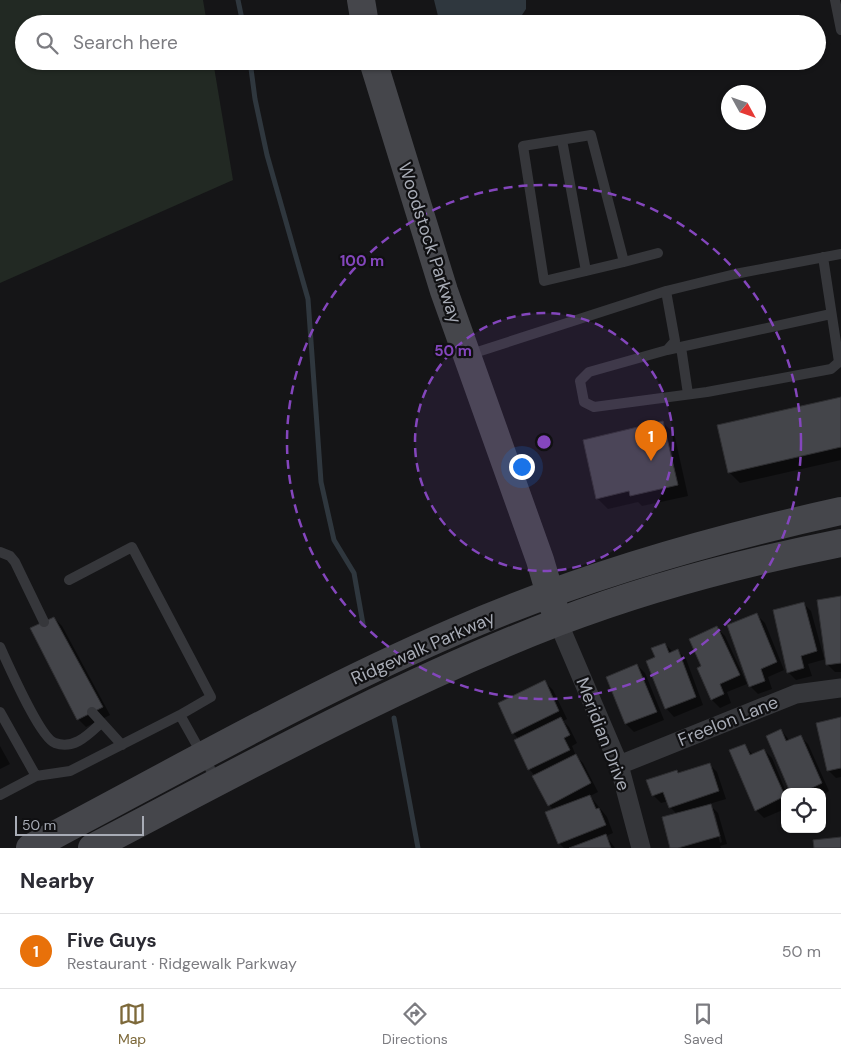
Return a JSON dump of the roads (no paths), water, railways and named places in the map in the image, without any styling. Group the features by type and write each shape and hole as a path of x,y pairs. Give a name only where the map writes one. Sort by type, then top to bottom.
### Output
{"main road":[{"path":"361,0 363,15"},
{"name":"Woodstock Parkway","path":"375,70 444,291 540,560 558,622"},
{"name":"Ridgewalk Parkway","path":"30,848 392,659 550,594 674,552 841,511"},
{"name":"Ridgewalk Parkway","path":"92,848 390,694 558,622 712,573 841,543"}],"street":[{"name":"Meridian Drive","path":"558,622 618,765 641,848"},
{"name":"Freelon Lane","path":"618,765 796,694 841,688"}],"lane":[{"path":"835,0 841,30"},
{"path":"624,262 590,135 523,146 544,281 624,262 658,253"},
{"path":"562,140 586,271"},
{"path":"468,356 666,291 841,254"},
{"path":"823,257 838,362 831,369 688,394 594,407 584,402 580,381 589,372 668,350 831,314"},
{"path":"666,291 675,341 668,350"},
{"path":"681,347 688,394"},
{"path":"0,795 36,776 70,771 180,715 211,697 132,547 69,580"},
{"path":"0,552 10,556 15,562 44,622"},
{"path":"0,647 32,711 45,734 53,742 64,745 76,743 101,723"},
{"path":"0,712 36,776"},
{"path":"92,712 122,745"},
{"path":"180,715 218,782"}],"waterway":[{"path":"238,0 241,15"},
{"path":"251,70 255,99 267,155 308,299 321,482 334,540 354,573 363,624"},
{"path":"394,718 418,848"}],"place":[{"name":"Five Guys","path":"651,461"}]}
